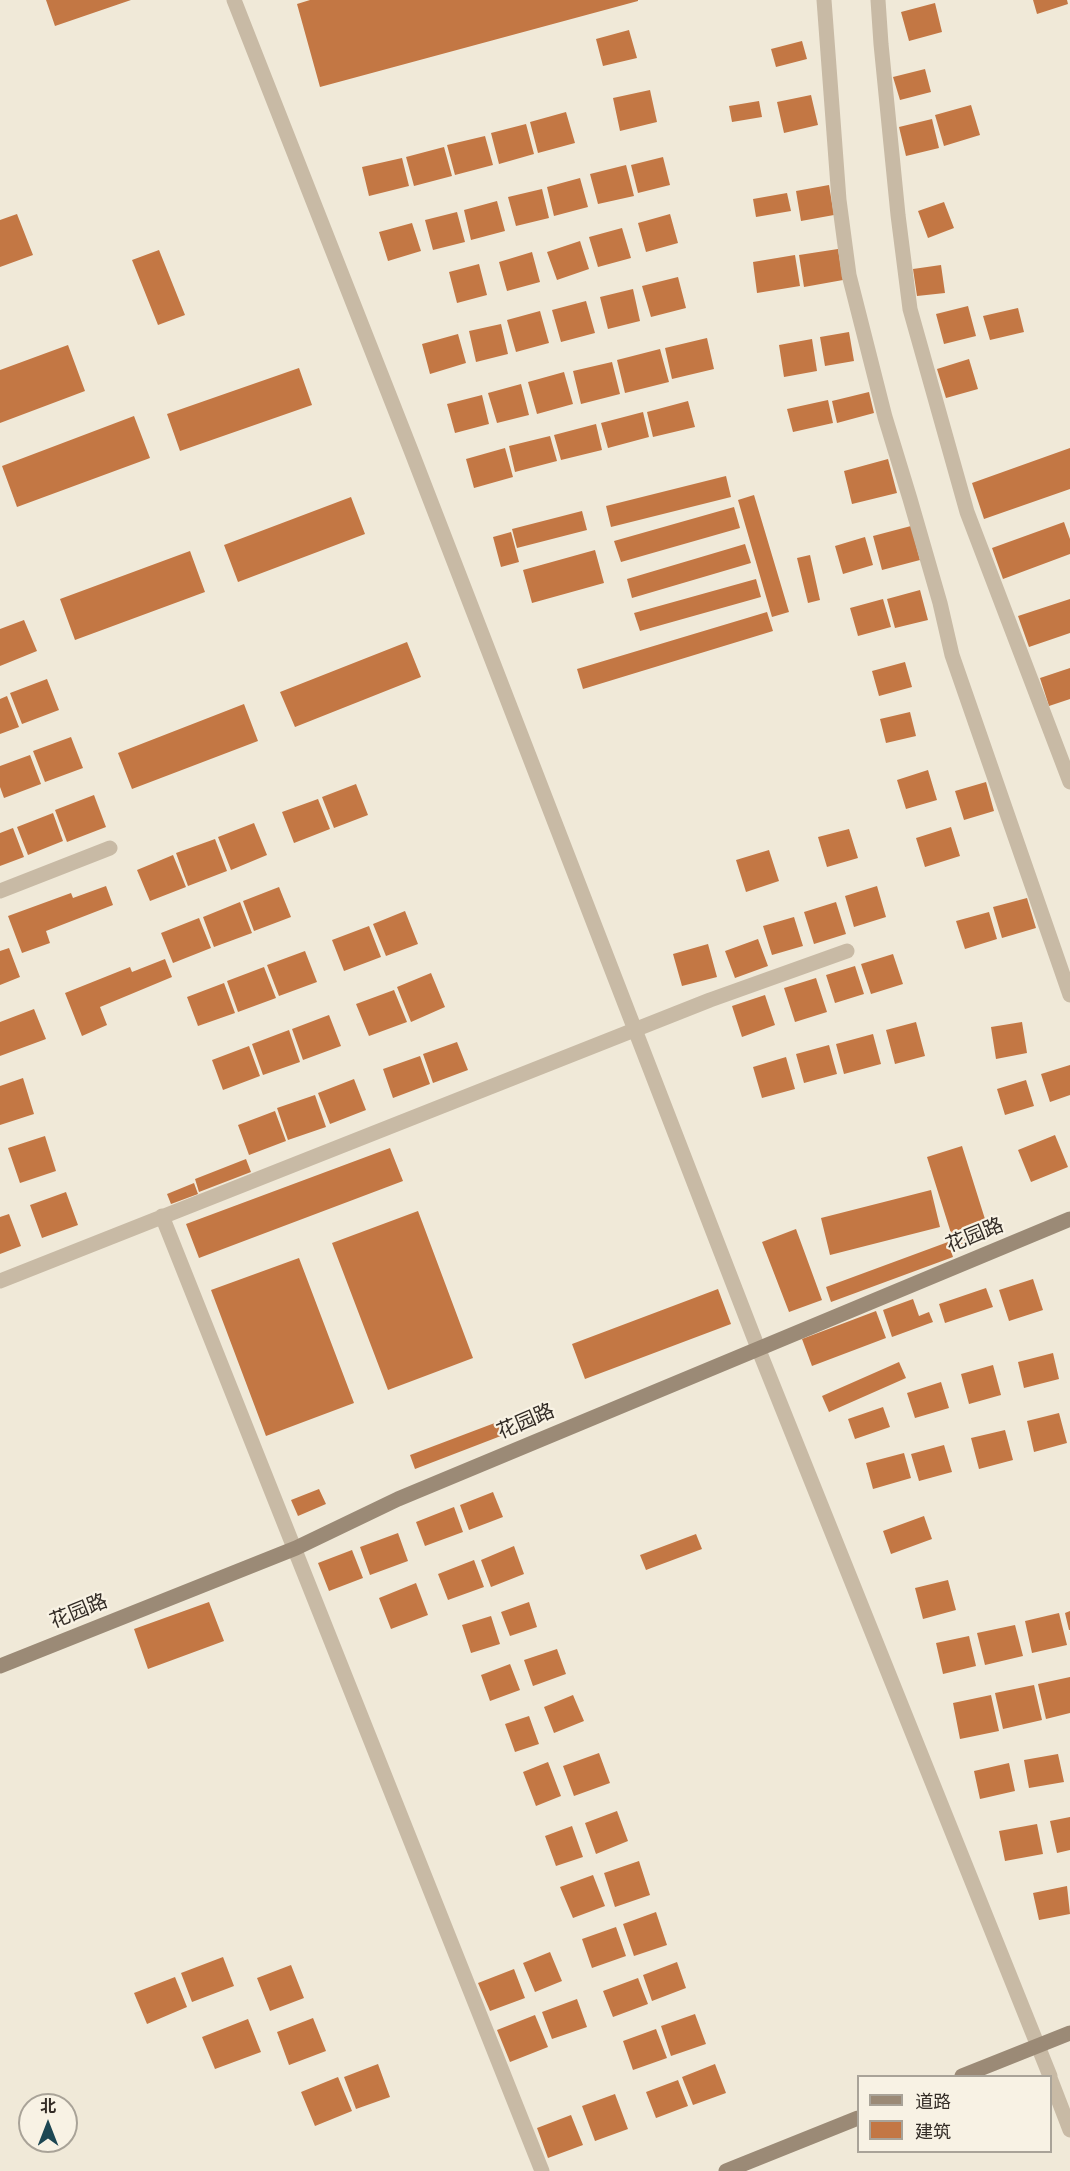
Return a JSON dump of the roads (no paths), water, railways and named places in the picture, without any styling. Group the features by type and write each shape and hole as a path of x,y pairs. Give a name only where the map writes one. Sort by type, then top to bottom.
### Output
{"street":[{"path":"234,0 758,1348 1049,2075"},
{"path":"824,0 839,200 849,275 885,417 922,540 952,655 1070,995"},
{"path":"878,0 897,204 910,309 967,512 1070,782"},
{"path":"0,891 110,848"},
{"path":"0,1281 635,1029 847,951"},
{"path":"162,1216 542,2171"},
{"name":"花园路","path":"0,1666 296,1548 398,1499 1070,1219"},
{"path":"965,2075 1070,2033"},
{"path":"1052,2082 1070,2130"},
{"path":"726,2171 857,2118"}]}
